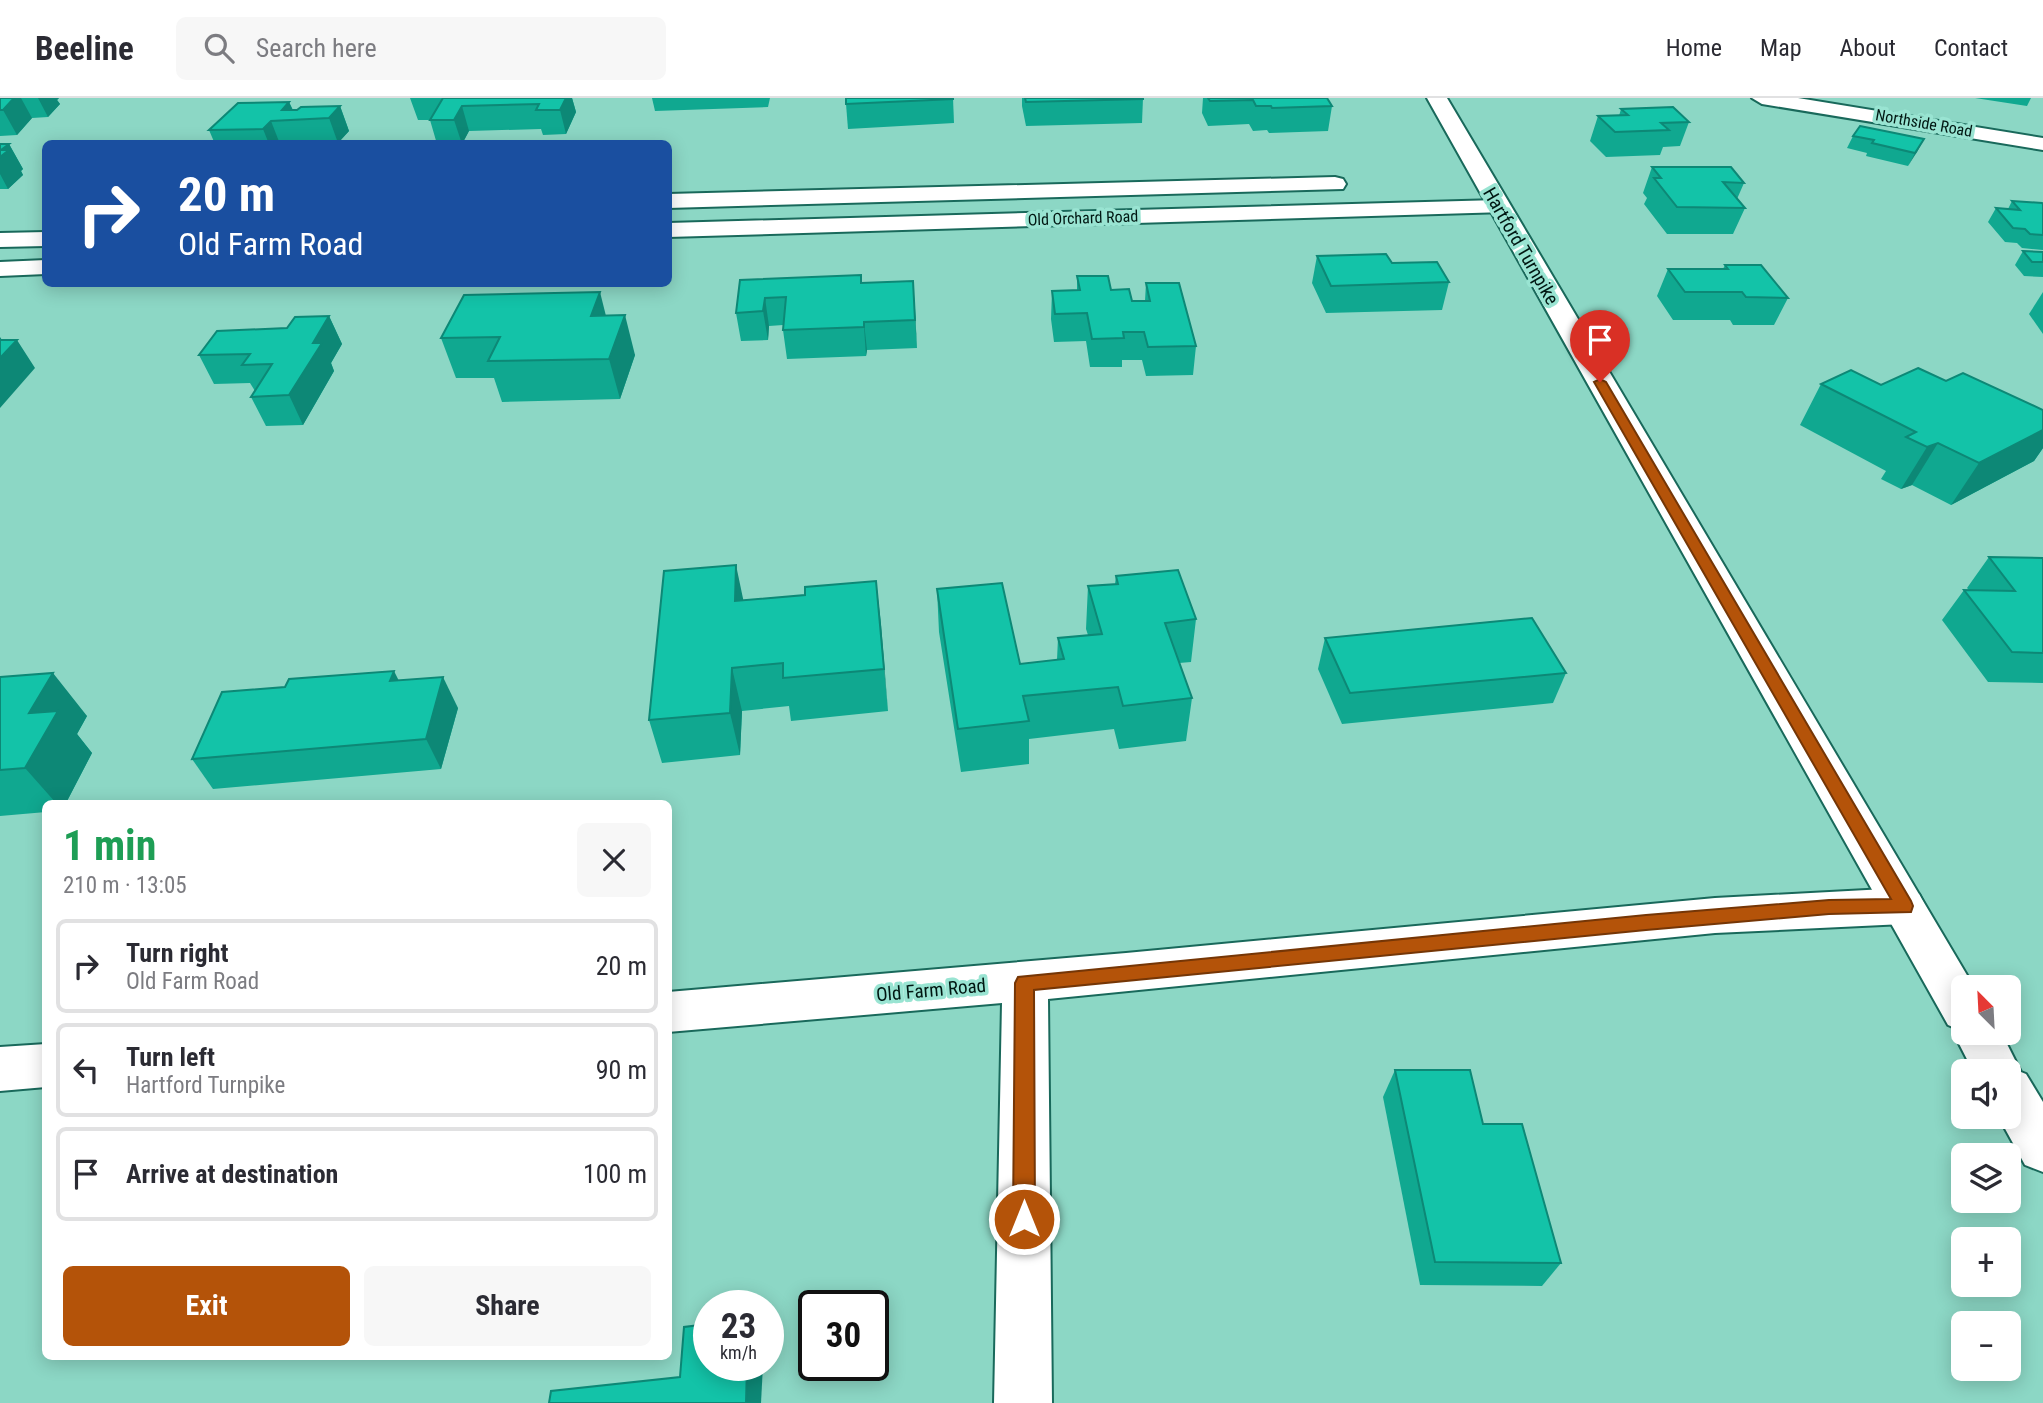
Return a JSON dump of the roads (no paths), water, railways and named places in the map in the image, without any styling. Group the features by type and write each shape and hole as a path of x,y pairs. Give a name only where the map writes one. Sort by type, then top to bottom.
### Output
{"street":[{"name":"Hartford Turnpike","path":"1437,98 1468,149 1481,191 1951,988"},
{"name":"Northside Road","path":"1762,98 2043,144"},
{"name":"Old Orchard Road","path":"672,201 1359,184"},
{"name":"Old Orchard Road","path":"672,230 1481,191"},
{"path":"0,240 42,239"},
{"path":"0,269 42,267"},
{"name":"Old Farm Road","path":"672,1012 1025,983 1829,907 1904,906"},
{"path":"1023,1403 1025,983"},
{"path":"0,1069 42,1065"},
{"path":"2021,1110 2043,1148"}]}
